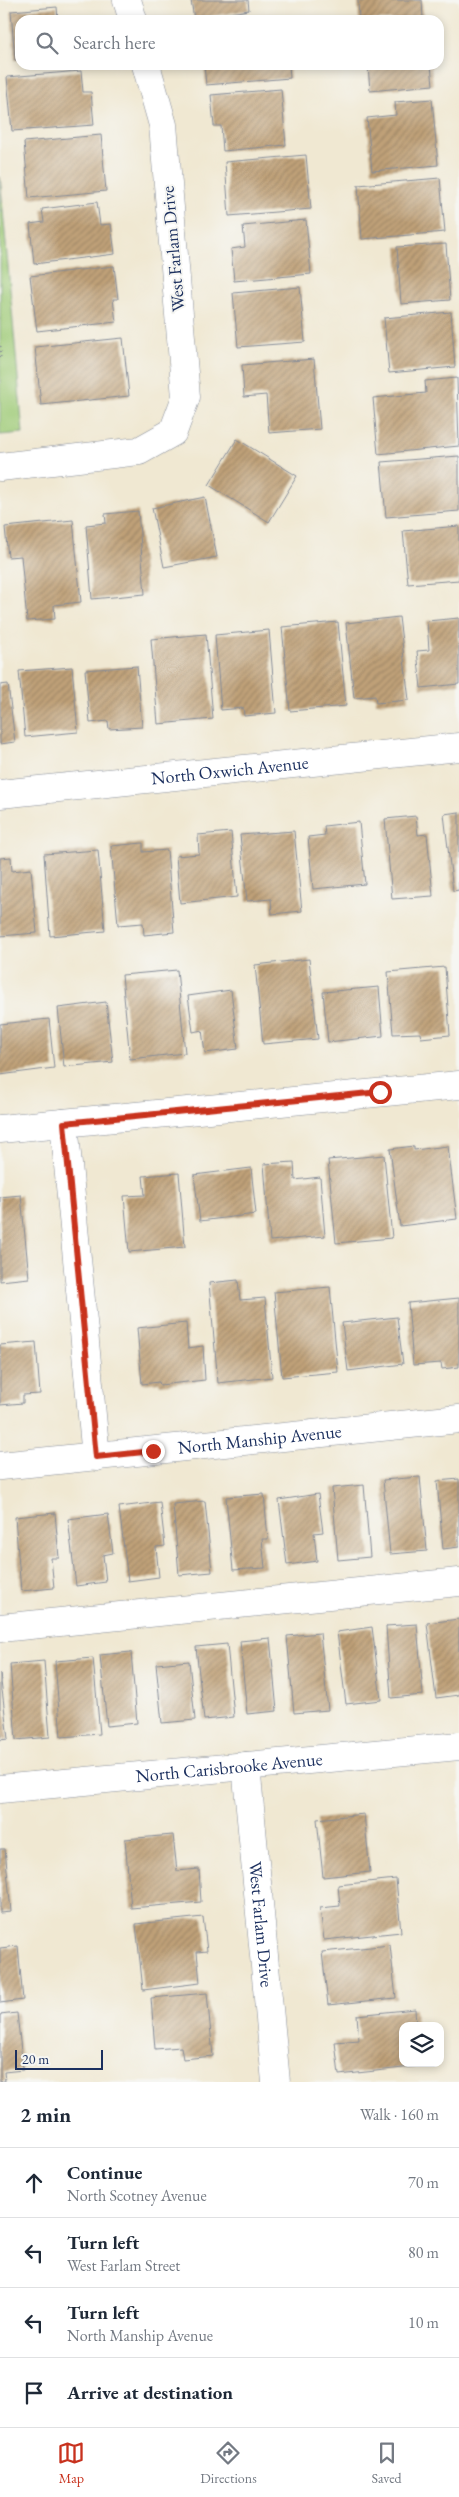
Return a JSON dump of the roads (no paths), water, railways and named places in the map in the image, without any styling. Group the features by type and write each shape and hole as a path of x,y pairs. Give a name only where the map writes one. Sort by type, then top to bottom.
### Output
{"street":[{"path":"127,0 132,15"},
{"name":"West Farlam Drive","path":"0,468 139,451 173,432 186,397 163,125 147,70"},
{"name":"North Oxwich Avenue","path":"0,794 459,747"},
{"path":"0,1129 459,1085"},
{"path":"64,1123 96,1457"},
{"name":"North Manship Avenue","path":"0,1466 459,1419"},
{"path":"0,1628 459,1582"},
{"name":"North Carisbrooke Avenue","path":"0,1789 459,1746"},
{"name":"West Farlam Drive","path":"246,1766 276,2082"}]}
